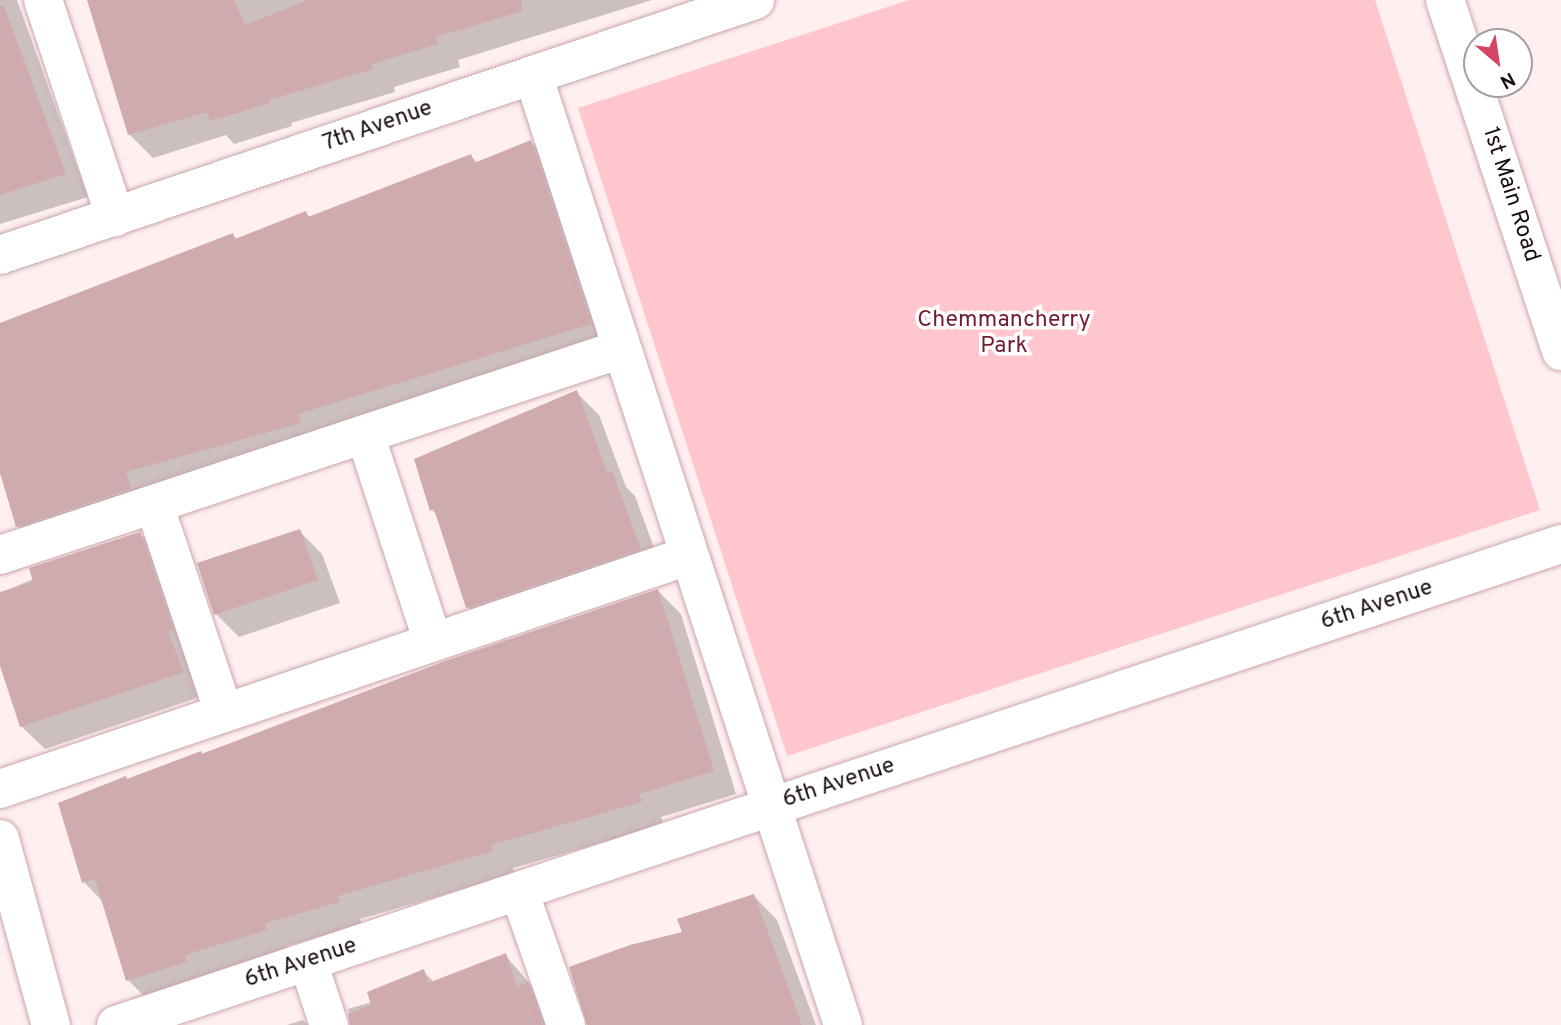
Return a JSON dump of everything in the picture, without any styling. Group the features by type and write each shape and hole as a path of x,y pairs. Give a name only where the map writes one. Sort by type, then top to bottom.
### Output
{"street":[{"path":"43,0 116,216"},
{"name":"7th Avenue","path":"0,255 755,0"},
{"name":"1st Main Road","path":"1445,0 1561,351"},
{"path":"533,75 843,1025"},
{"path":"0,555 621,349"},
{"path":"365,434 433,642"},
{"path":"154,504 224,713"},
{"name":"6th Avenue","path":"116,1025 1561,544"},
{"path":"0,789 688,556"},
{"path":"0,839 51,1025"},
{"path":"519,891 566,1025"},
{"path":"308,962 329,1025"}],"green space":[{"name":"Chemmancherry Park","path":"909,0 1375,0 1540,510 787,756 578,108"}],"building":[{"path":"87,0 234,0 245,25 308,0 521,0 522,11 436,37 438,44 372,64 373,69 269,100 270,103 210,121 207,112 128,135"},
{"path":"0,6 4,6 66,174 0,195"},
{"path":"531,140 591,324 298,414 301,423 126,472 131,488 16,527 0,473 0,323 233,233 235,239 306,211 308,217 471,154 474,163"},
{"path":"577,390 607,472 612,471 641,549 466,608 434,509 430,511 414,459"},
{"path":"300,529 318,580 214,615 197,563"},
{"path":"140,532 173,630 168,632 184,672 20,727 0,666 0,592 33,582 29,568"},
{"path":"658,589 714,771 639,794 642,802 491,845 493,851 338,896 340,902 265,923 267,930 185,955 187,962 126,981 95,879 82,883 58,803 126,776 127,779 201,751 202,754 445,661"},
{"path":"754,894 802,1025 587,1025 569,967 630,945 682,932 677,919"},
{"path":"506,953 517,987 528,982 543,1025 350,1025 348,1014 371,1005 367,992 424,969 428,983"}]}
